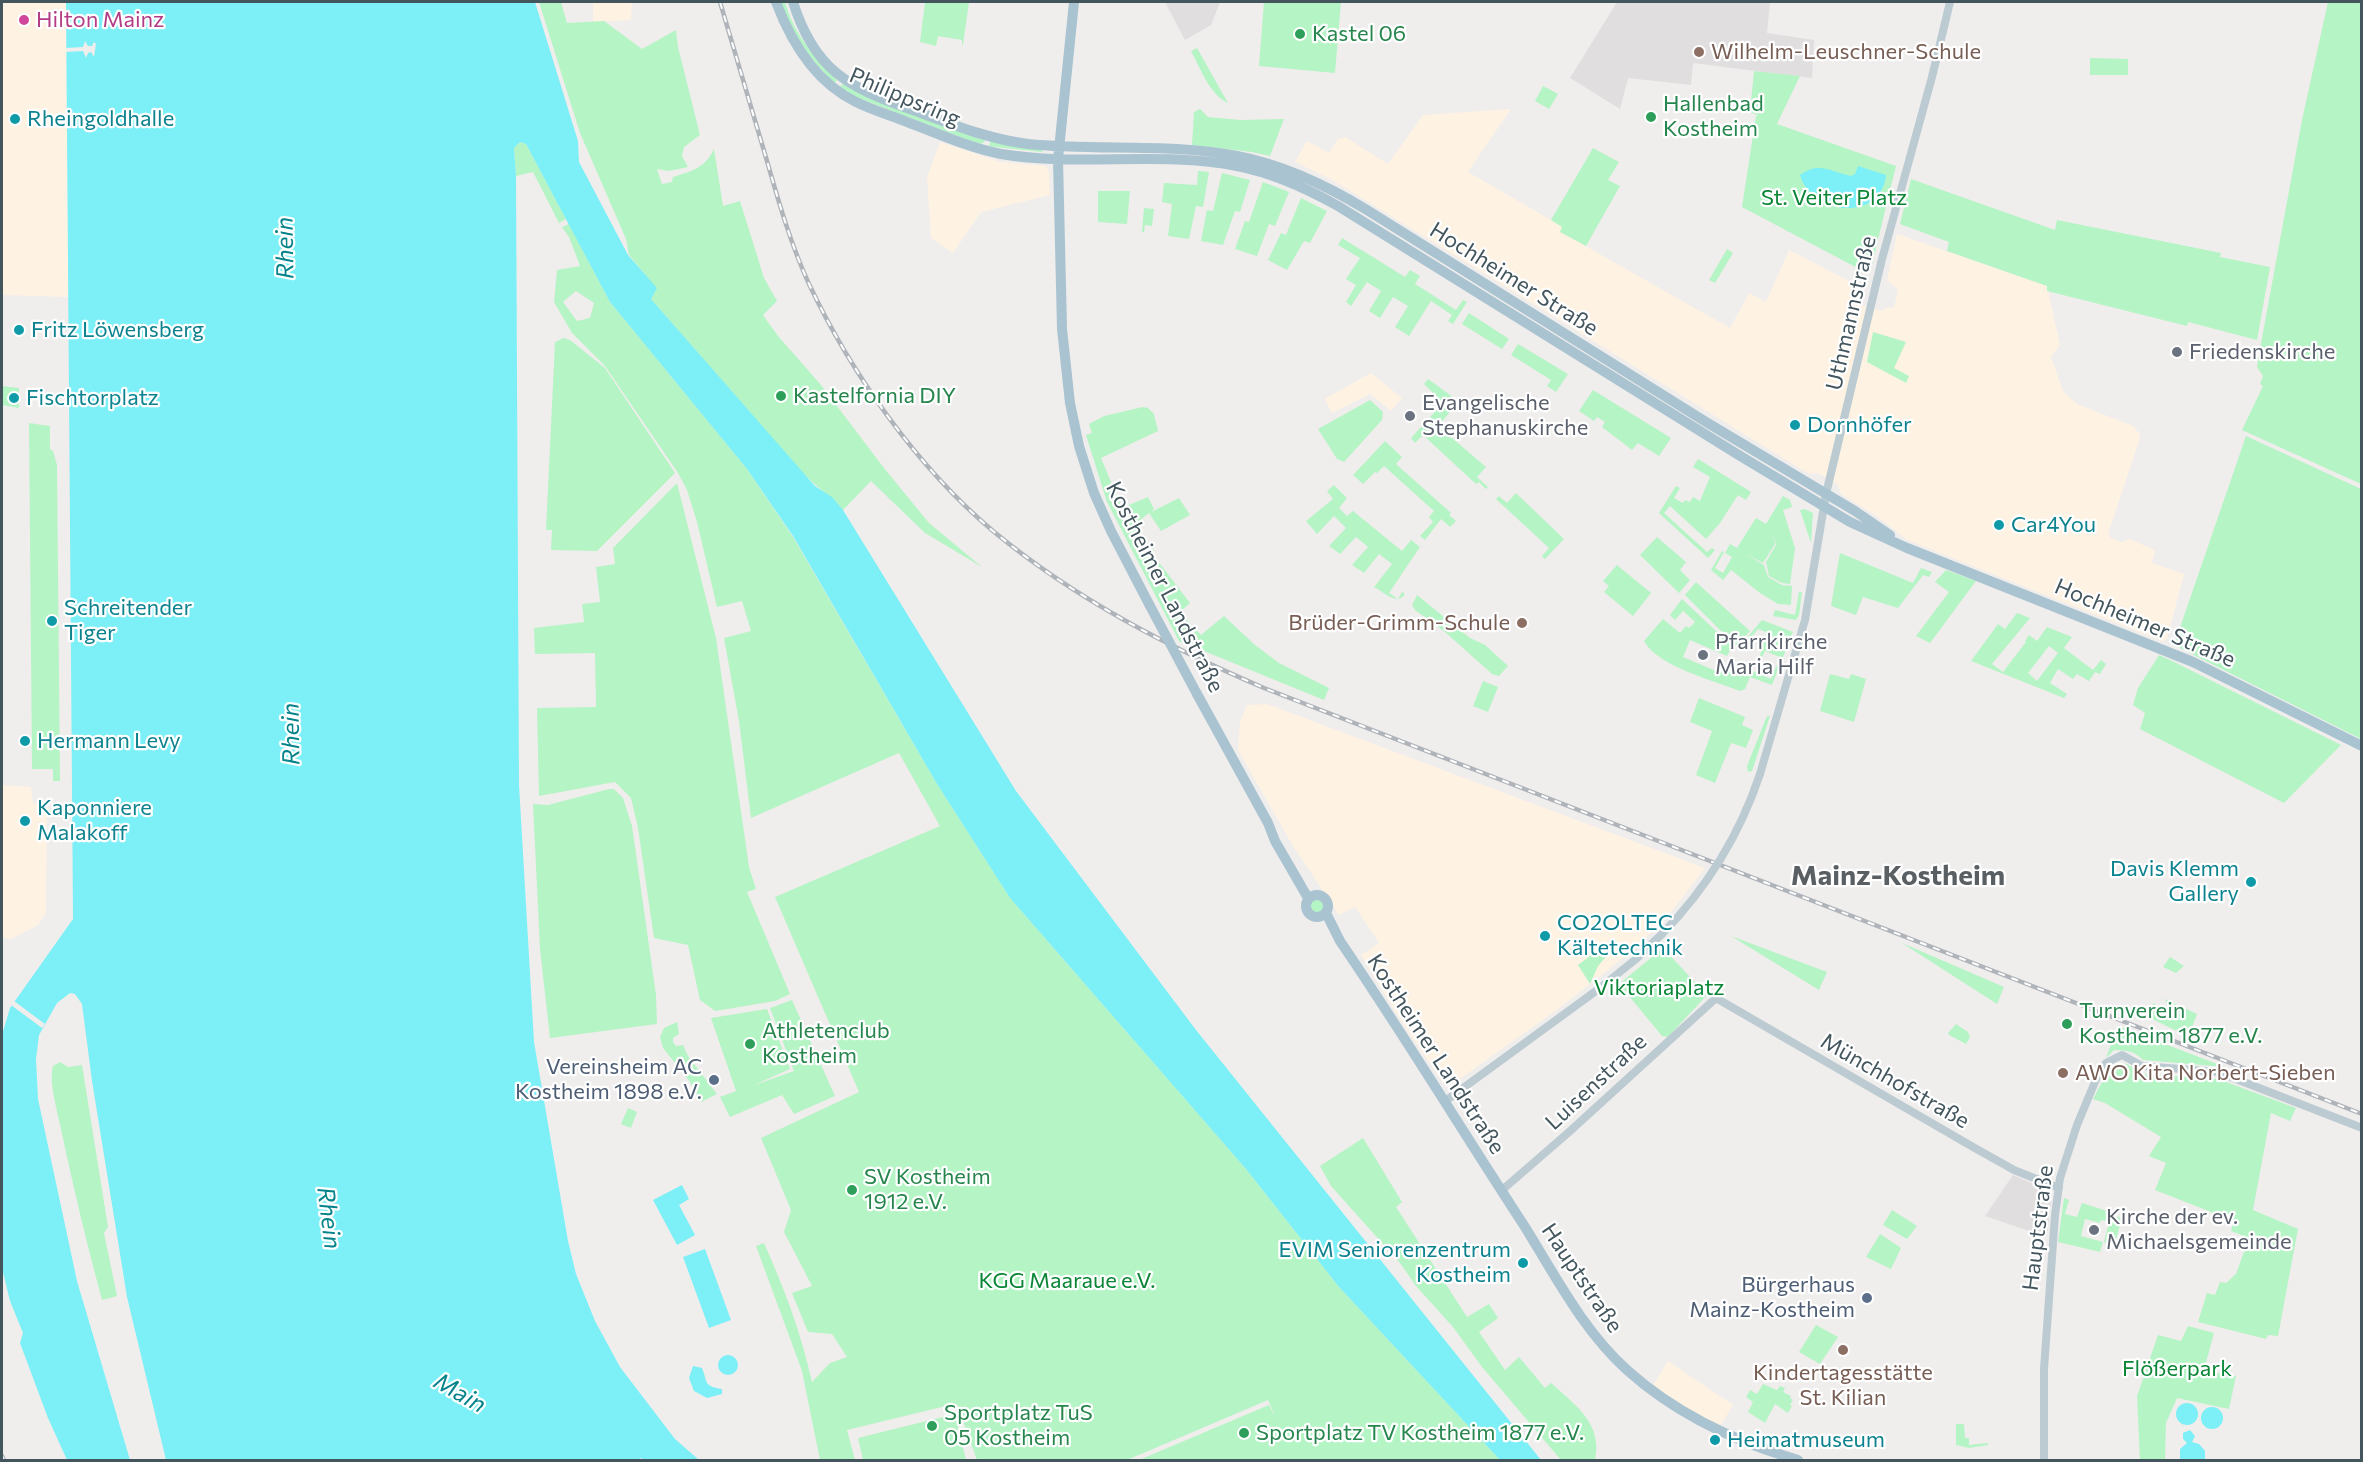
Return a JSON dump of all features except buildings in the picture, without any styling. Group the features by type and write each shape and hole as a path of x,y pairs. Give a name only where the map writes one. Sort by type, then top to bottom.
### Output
{"main road":[{"name":"Philippsring","path":"776,2 786,28 802,54 836,90 867,107 983,149 1061,159"},
{"name":"Philippsring","path":"793,2 804,33 812,47 843,79 879,98 987,136 1027,144 1062,147"},
{"name":"Kostheimer Landstraße","path":"1074,2 1061,159 1062,328 1074,425 1083,460 1102,512 1150,606 1268,823 1280,838 1311,896"},
{"path":"836,90 839,81 843,79"},
{"path":"983,149 988,141 987,136"},
{"name":"Hochheimer Straße","path":"1062,147 1224,154 1260,161 1300,174 1359,205 1696,416 1869,520 1908,548"},
{"name":"Hochheimer Straße","path":"1061,159 1221,164 1267,174 1308,190 1850,522 1908,548 2193,662 2361,746"},
{"path":"1322,895 1327,900 1329,906 1323,915 1312,916 1307,911 1306,905 1311,896 1322,895"},
{"name":"Kostheimer Landstraße","path":"1323,915 1501,1191"},
{"name":"Hauptstraße","path":"1501,1191 1581,1317 1606,1349 1648,1388 1709,1426 1748,1444 1798,1461"}],"street":[{"name":"Uthmannstraße","path":"1444,1102 1614,977 1662,934 1696,895 1741,820 1760,774 1808,609 1826,494 1884,249 1932,77 1950,2"},
{"name":"Münchhofstraße","path":"1716,998 2014,1170 2059,1188"},
{"name":"Luisenstraße","path":"1501,1191 1716,998"},
{"name":"Hauptstraße","path":"2044,1461 2044,1369 2059,1188 2077,1125 2097,1077 2106,1063 2118,1056 2126,1056 2142,1066 2218,1072 2361,1128"}],"shaded area":[{"path":"2,2 66,2 69,297 2,295"},
{"path":"593,2 632,2 631,20 593,22"},
{"path":"1165,2 1220,2 1211,25 1185,40"},
{"name":"Wilhelm-Leuschner-Schule","path":"1617,2 1770,2 1767,33 1814,40 1812,78 1693,63 1691,85 1628,78 1620,109 1570,78"},
{"path":"1511,109 1468,172 1563,227 1561,232 1730,328 1749,293 1766,302 1789,250 1855,284 1862,293 1860,305 1881,311 1888,307 1894,308 1898,290 1887,280 1897,234 2047,286 2060,345 2051,357 2063,391 2077,404 2133,426 2139,433 2140,438 2108,534 2111,538 2122,542 2129,539 2155,550 2152,563 2184,574 2167,639 2162,642 2155,637 1907,540 1877,516 1841,494 1838,485 1818,473 1809,474 1334,181 1295,162 1307,141 1329,153 1338,139 1345,137 1388,164 1423,115"},
{"path":"940,142 1001,162 1046,166 1049,172 1050,195 981,212 953,253 931,238 927,177"},
{"path":"1371,373 1402,398 1391,411 1370,394 1332,413 1325,399"},
{"path":"1267,704 1705,868 1672,911 1636,948 1554,1012 1454,1083 1447,1085 1443,1083 1401,1021 1361,955 1379,943 1355,907 1339,915 1293,846 1238,750 1240,722 1247,705"},
{"path":"2,785 31,787 33,803 47,807 46,913 38,925 11,939 2,938"},
{"path":"2013,1175 2052,1192 2047,1237 1985,1216"},
{"path":"1668,1361 1733,1405 1719,1428 1652,1387"}],"green space":[{"path":"539,2 561,2 567,23 604,21 642,49 676,30 678,47 700,135 684,147 682,156 688,167 669,171 657,169 662,184 672,182 673,177 702,165 714,149 723,206 740,201 764,278 777,301 763,315 929,523 982,567 925,533 871,481 843,510 802,472 651,299 656,288 629,255 626,239 580,133"},
{"path":"779,2 785,2 799,35 820,63 837,80 834,84 798,43"},
{"path":"925,2 969,2 963,45 962,40 938,36 936,46 920,42"},
{"name":"Kastel 06","path":"1264,2 1341,2 1335,73 1259,66"},
{"path":"2328,2 2361,2 2361,484 2242,430 2263,386 2260,384 2263,376 2257,367 2260,349 2302,120"},
{"path":"1197,48 1228,103 1216,94 1206,80 1191,51"},
{"path":"2090,58 2128,59 2128,75 2090,75"},
{"name":"St. Veiter Platz","path":"1754,71 1800,76 1777,124 1896,166 1871,268 1868,271 1863,271 1742,207 1756,116 1759,116 1750,112"},
{"path":"843,84 985,139 985,141 981,144 973,142 848,94 840,86"},
{"path":"1543,86 1558,94 1549,109 1535,101"},
{"path":"1200,109 1208,117 1240,120 1284,119 1270,156 1192,145 1194,112"},
{"path":"991,140 1043,150 1042,152 989,146"},
{"path":"520,142 526,144 566,219 559,223 533,172 516,176 514,148"},
{"path":"1593,148 1619,162 1608,180 1620,186 1586,246 1560,232 1562,227 1551,220"},
{"path":"1198,171 1209,172 1203,207 1196,206 1189,239 1168,236 1172,204 1162,202 1164,183 1197,185"},
{"path":"1222,173 1250,180 1240,212 1235,211 1223,245 1201,241 1207,210 1213,211"},
{"path":"1911,179 2055,230 2057,220 2221,253 2220,257 2270,267 2257,340 2188,322 2187,326 2047,291 2047,286 1947,251 1949,242 1900,224"},
{"path":"1263,182 1289,192 1275,226 1269,224 1257,256 1235,249 1245,221 1249,222"},
{"path":"1098,191 1130,191 1127,224 1098,222"},
{"path":"1301,198 1327,211 1310,243 1304,241 1287,270 1268,260 1281,233 1286,235"},
{"path":"1144,208 1154,209 1152,226 1145,225 1144,232 1142,232"},
{"name":"KGG Maaraue e.V.","path":"569,224 610,302 747,469 793,537 937,784 1010,898 1246,1169 1339,1287 1500,1460 1139,1460 1269,1405 1276,1418 1268,1400 1127,1460 977,1460 958,1407 954,1404 847,1430 855,1460 820,1460 802,1371 756,1246 764,1243 779,1278 798,1329 812,1382 830,1363 847,1357 832,1334 808,1332 792,1293 812,1286 784,1232 791,1210 761,1138 859,1092 775,897 940,826 899,753 751,818 739,721 724,638 751,631 742,601 717,607 697,522 687,490 678,473 605,366 572,333 554,302 557,270 580,266 569,237 562,227","holes":["576,291 594,303 590,318 577,321 563,302"]},
{"path":"1342,238 1405,277 1410,270 1420,276 1415,284 1456,310 1463,300 1467,302 1453,324 1448,321 1452,315 1431,301 1409,336 1395,327 1408,306 1393,297 1380,318 1369,311 1381,291 1367,282 1351,306 1346,302 1356,285 1346,279 1360,258 1338,245"},
{"path":"1727,249 1733,253 1715,283 1709,280"},
{"path":"1469,313 1509,339 1502,349 1462,324"},
{"path":"1873,332 1906,342 1894,368 1909,376 1906,383 1867,362"},
{"path":"564,338 570,340 605,368 675,473 597,551 551,550 552,530 546,530 555,342"},
{"path":"1518,344 1568,374 1556,392 1547,386 1551,380 1511,355"},
{"path":"1428,379 1457,400 1438,426 1486,467 1477,477 1488,487 1486,489 1479,482 1476,484 1423,435 1415,443 1411,438 1443,403 1424,384"},
{"path":"2,386 19,388 19,408 2,405"},
{"path":"1593,390 1671,438 1659,456 1638,443 1632,450 1602,427 1605,422 1597,417 1594,421 1579,411"},
{"path":"1370,400 1383,412 1382,420 1344,462 1337,459 1318,429"},
{"path":"1143,407 1148,408 1154,414 1158,431 1101,458 1122,508 1148,497 1154,509 1151,512 1179,498 1190,515 1161,531 1149,513 1134,525 1154,550 1151,552 1190,603 1182,610 1186,619 1201,635 1224,616 1255,645 1279,663 1329,688 1324,700 1189,643 1186,645 1179,641 1107,502 1086,435 1092,433 1089,424 1104,416"},
{"path":"29,423 50,426 50,449 53,451 57,465 60,781 53,781 53,769 32,769"},
{"path":"2246,436 2361,489 2361,739 2174,645"},
{"path":"1385,441 1402,457 1396,464 1451,513 1449,515 1456,521 1450,527 1441,519 1425,540 1420,536 1433,522 1429,517 1434,511 1384,466 1363,484 1353,475"},
{"path":"1698,459 1751,492 1746,500 1738,495 1720,523 1706,539 1670,506 1664,513 1707,552 1712,548 1715,550 1708,558 1659,513 1676,486 1680,488 1674,498 1683,503 1685,500 1690,502 1693,497 1700,501 1710,477 1693,467"},
{"path":"677,483 716,638 749,867 756,889 747,892 790,994 775,1001 715,1011 700,1000 688,945 654,938 638,828 631,798 615,782 539,796 537,708 596,707 595,653 535,654 534,628 584,622 582,604 600,602 596,567 615,564 613,548"},
{"path":"1334,485 1347,498 1339,508 1347,516 1353,511 1402,551 1411,540 1420,547 1389,593 1397,599 1374,587 1392,564 1379,554 1364,573 1352,565 1368,547 1356,537 1340,554 1329,546 1346,528 1334,516 1317,534 1306,521 1333,499 1327,491"},
{"path":"1516,493 1564,539 1545,559 1542,556 1549,548 1496,499 1499,496 1507,503"},
{"path":"1783,496 1790,500 1792,507 1783,510 1795,548 1790,584 1782,583 1769,576 1766,562 1776,545 1772,532 1775,544 1763,563 1746,554 1764,565 1768,577 1782,585 1792,586 1791,605 1778,604 1731,570 1723,580 1711,570 1722,551 1724,552 1715,568 1723,573 1732,557 1725,553 1730,544 1737,548 1756,518 1766,524"},
{"path":"1805,509 1813,513 1811,543 1800,510"},
{"path":"1657,537 1686,562 1680,570 1690,580 1679,593 1640,555"},
{"path":"1840,553 1913,583 1921,568 1932,572 1929,577 1923,575 1898,608 1863,597 1856,615 1831,606"},
{"path":"1617,565 1651,593 1633,616 1604,592 1609,586 1603,581"},
{"path":"1946,570 1976,581 1930,643 1916,636 1949,592 1935,582"},
{"path":"1696,582 1750,631 1736,646 1685,595"},
{"path":"1799,592 1802,592 1799,615 1796,620 1773,616 1775,610 1795,615"},
{"path":"1417,595 1470,638 1485,645 1508,666 1499,676 1492,674 1445,632 1415,610 1412,605"},
{"path":"1682,599 1732,646 1727,656 1690,640 1683,657 1716,671 1718,666 1727,670 1730,661 1771,679 1780,657 1765,651 1762,657 1760,656 1766,632 1758,629 1748,641 1745,640 1762,620 1793,632 1772,685 1750,677 1745,689 1740,691 1688,672 1651,650 1644,641 1663,619 1680,633 1686,626 1689,628 1695,622 1683,611 1675,620 1670,615"},
{"path":"2017,613 2030,618 1992,664 2003,672 2029,635 2037,641 2047,627 2072,637 2064,648 2093,670 2101,660 2106,664 2100,674 2095,672 2089,681 2077,674 2073,679 2058,669 2050,683 2067,694 2064,698 1971,661 1998,624 2005,629","holes":["2049,646 2058,653 2037,681 2028,673"]},
{"path":"2159,655 2341,745 2284,803 2140,729 2145,713 2133,705 2138,688"},
{"path":"1830,674 1849,679 1851,674 1866,679 1854,722 1820,711"},
{"path":"1483,681 1498,687 1488,712 1473,706"},
{"path":"1699,698 1745,717 1742,725 1753,730 1746,748 1731,743 1715,783 1696,775 1712,731 1690,722"},
{"path":"1767,716 1770,716 1752,771 1748,772 1747,766"},
{"path":"614,789 623,798 632,826 656,995 657,1024 550,1038 540,949 533,804 548,805"},
{"path":"1317,897 1323,899 1325,905 1323,911 1317,913 1311,911 1309,905 1311,899"},
{"path":"1731,936 1827,972 1819,990"},
{"path":"1614,938 1618,943 1598,966 1590,984 1578,965"},
{"path":"1902,943 2004,987 1997,1004"},
{"name":"Viktoriaplatz","path":"1663,948 1707,995 1668,1037 1662,1036 1619,984"},
{"path":"2170,957 2184,966 2176,973 2163,967"},
{"path":"2165,999 2197,1014 2190,1033 2183,1034 2142,1014 2154,1003 2166,1014 2169,1011"},
{"path":"792,1000 835,1096 794,1114 782,1095 730,1117 720,1097 736,1091 711,1018 767,1009 790,1069 752,1086 794,1071 770,1008"},
{"path":"677,1022 679,1034 673,1038 673,1042 676,1046 683,1045 688,1056 717,1094 701,1102 690,1082 663,1048 660,1037 664,1028"},
{"path":"1956,1024 1968,1032 1970,1037 1966,1044 1948,1033"},
{"path":"2118,1026 2225,1067 2143,1060 2133,1053 2114,1050 2106,1058"},
{"path":"60,1062 68,1067 82,1065 108,1227 104,1233 117,1296 102,1300 54,1100 53,1066"},
{"path":"2117,1063 2127,1064 2144,1074 2218,1079 2296,1108 2290,1121 2271,1113 2253,1210 2298,1229 2278,1336 2268,1335 2266,1339 2198,1322 2207,1293 2215,1295 2220,1282 2226,1283 2236,1274 2249,1238 2231,1231 2234,1221 2155,1190 2166,1163 2149,1156 2161,1137 2105,1103 2093,1099 2109,1069"},
{"path":"628,1108 637,1112 631,1128 621,1124"},
{"path":"1363,1138 1402,1202 1396,1207 1467,1317 1489,1304 1498,1318 1479,1332 1505,1370 1519,1357 1545,1388 1551,1383 1578,1407 1595,1435 1595,1460 1561,1460 1482,1367 1453,1327 1416,1286 1400,1263 1331,1186 1320,1166"},
{"path":"2064,1198 2069,1200 2065,1214 2077,1217 2082,1203 2110,1212 2108,1221 2101,1220 2100,1223 2085,1219 2081,1236 2103,1242 2100,1252 2058,1242"},
{"path":"1892,1210 1917,1226 1907,1239 1883,1225"},
{"path":"2111,1215 2122,1218 2114,1246 2104,1242"},
{"path":"1880,1234 1901,1248 1891,1269 1866,1257"},
{"path":"1816,1325 1838,1337 1820,1364 1799,1352"},
{"name":"Flößerpark","path":"2188,1326 2214,1333 2204,1370 2236,1376 2229,1409 2177,1398 2166,1423 2165,1460 2140,1460 2137,1396 2158,1335 2181,1341"},
{"path":"1763,1384 1777,1390 1780,1386 1785,1388 1783,1392 1791,1396 1793,1400 1788,1413 1775,1404 1765,1423 1748,1412 1753,1402 1746,1397 1750,1390 1757,1394"},
{"name":"Sportplatz TuS 05 Kostheim","path":"955,1414 966,1460 863,1460 858,1438"},
{"path":"1956,1424 1964,1424 1965,1438 1969,1438 1969,1445 1988,1443 1988,1445 1969,1448 1956,1445"}],"water":[{"path":"66,2 535,2 578,141 579,162 628,255 657,288 651,299 815,486 832,497 843,510 1016,791 1196,1030 1541,1460 1500,1460 1339,1287 1246,1169 1010,898 937,784 793,536 747,469 610,302 526,144 520,142 514,148 519,785 534,1042 568,1241 576,1274 595,1321 620,1367 675,1439 699,1460 644,1460 641,1458 638,1460 166,1460 127,1297 92,1081 82,1004 75,994 70,993 57,1003 39,1035 36,1059 38,1099 77,1281 130,1460 67,1460 48,1418 20,1343 23,1333 10,1301 2,1268 2,1035 10,1008 73,919"},
{"path":"1858,166 1886,175 1881,190 1872,201 1859,207 1845,208 1817,199 1807,188 1800,175 1819,168 1851,176 1855,174"},
{"path":"682,1185 689,1199 679,1205 695,1235 677,1245 653,1200"},
{"path":"705,1249 731,1320 709,1328 683,1257"},
{"path":"728,1355 735,1358 738,1365 735,1372 728,1375 721,1372 718,1365 721,1358"},
{"path":"693,1366 702,1368 707,1383 712,1387 722,1389 722,1394 707,1398 694,1391 689,1378"},
{"path":"2187,1403 2195,1406 2198,1414 2195,1422 2187,1425 2179,1422 2176,1414 2179,1406"},
{"path":"2212,1407 2220,1410 2223,1418 2220,1426 2212,1429 2204,1426 2201,1418 2204,1410"},
{"path":"2190,1430 2195,1436 2192,1442 2199,1444 2205,1451 2205,1460 2180,1460 2180,1449 2187,1443 2183,1439 2183,1433"}],"pier":[{"path":"85,41 88,46 92,46 94,42 96,44 94,57 91,52 86,58 83,51 66,52 66,48 83,47"},
{"path":"14,1001 45,1024 42,1028 11,1005"}],"railway":[{"path":"720,2 791,239 809,284 845,351 888,417 938,478 993,531 1056,578 1157,638 1264,688 2362,1114"},
{"path":"2,1456 4,1460"}],"place":[{"name":"Hilton Mainz","path":"24,20"},
{"name":"Kastel 06","path":"1300,34"},
{"name":"Wilhelm-Leuschner-Schule","path":"1699,52"},
{"name":"Hallenbad Kostheim","path":"1651,117"},
{"name":"Rheingoldhalle","path":"15,119"},
{"name":"Fritz Löwensberg","path":"19,330"},
{"name":"Friedenskirche","path":"2177,352"},
{"name":"Kastelfornia DIY","path":"781,396"},
{"name":"Fischtorplatz","path":"14,398"},
{"name":"Evangelische Stephanuskirche","path":"1410,416"},
{"name":"Dornhöfer","path":"1795,425"},
{"name":"Car4You","path":"1999,525"},
{"name":"Schreitender Tiger","path":"52,621"},
{"name":"Brüder-Grimm-Schule","path":"1522,623"},
{"name":"Pfarrkirche Maria Hilf","path":"1703,655"},
{"name":"Hermann Levy","path":"25,741"},
{"name":"Kaponniere Malakoff","path":"25,821"},
{"name":"Davis Klemm Gallery","path":"2251,882"},
{"name":"CO2OLTEC Kältetechnik","path":"1545,936"},
{"name":"Turnverein Kostheim 1877 e.V.","path":"2067,1024"},
{"name":"Athletenclub Kostheim","path":"750,1044"},
{"name":"AWO Kita Norbert-Sieben","path":"2063,1073"},
{"name":"Vereinsheim AC Kostheim 1898 e.V.","path":"714,1080"},
{"name":"SV Kostheim 1912 e.V.","path":"852,1190"},
{"name":"Kirche der ev. Michaelsgemeinde","path":"2094,1230"},
{"name":"EVIM Seniorenzentrum Kostheim","path":"1523,1263"},
{"name":"Bürgerhaus Mainz-Kostheim","path":"1867,1298"},
{"name":"Kindertagesstätte St. Kilian","path":"1843,1350"},
{"name":"Sportplatz TuS 05 Kostheim","path":"932,1426"},
{"name":"Sportplatz TV Kostheim 1877 e.V.","path":"1244,1433"},
{"name":"Heimatmuseum","path":"1715,1440"}],"district":[{"name":"Mainz-Kostheim","path":"1898,876"}],"water label":[{"name":"Rhein","path":"285,248"},
{"name":"Rhein","path":"291,734"},
{"name":"Rhein","path":"329,1218"},
{"name":"Main","path":"460,1393"}]}
